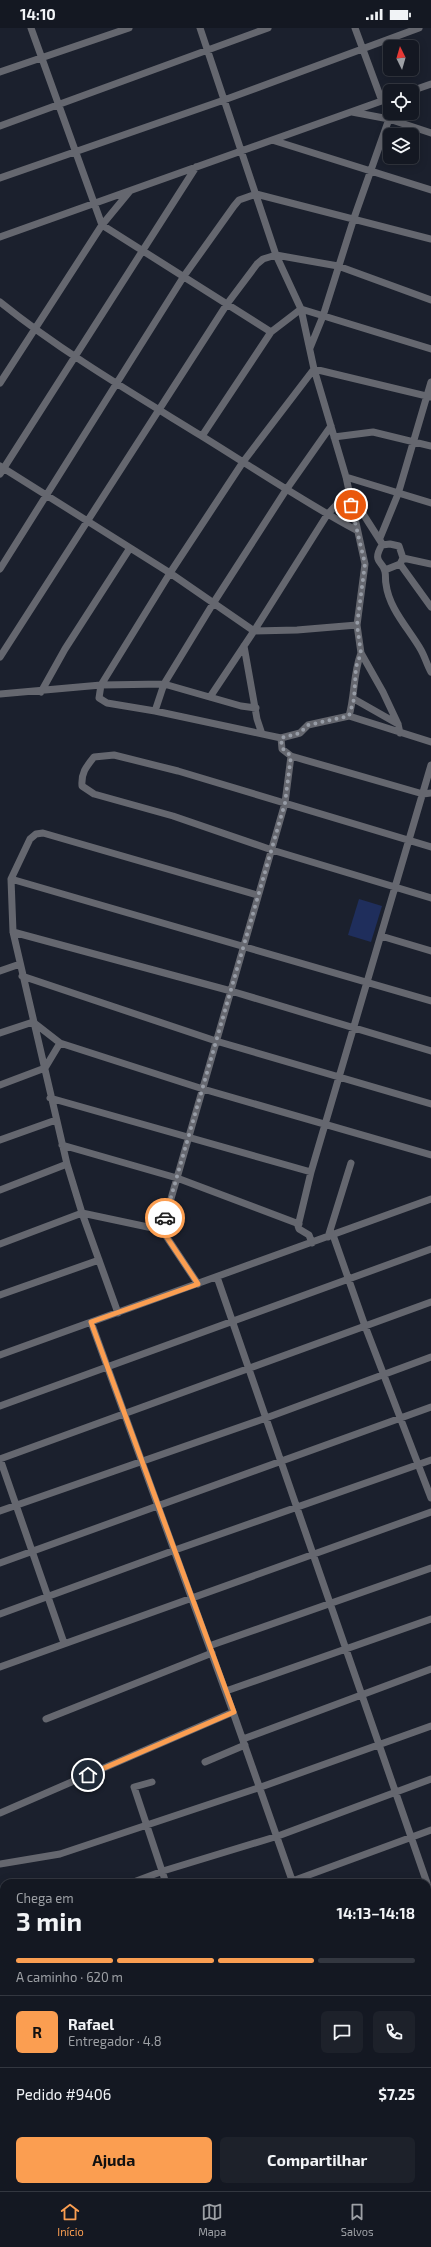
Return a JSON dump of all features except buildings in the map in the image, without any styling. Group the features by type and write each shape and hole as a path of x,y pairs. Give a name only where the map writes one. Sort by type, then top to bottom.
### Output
{"street":[{"path":"31,28 102,225 271,332"},
{"path":"0,72 129,28"},
{"path":"200,28 206,50 276,255 301,309 314,369 346,477 356,530 365,564 357,625 361,653 398,724 400,733"},
{"path":"0,126 268,28"},
{"path":"0,237 382,101 355,28"},
{"path":"0,178 224,100 419,28"},
{"path":"419,88 431,84"},
{"path":"352,112 383,118"},
{"path":"310,348 323,316 354,218 389,120"},
{"path":"392,120 431,133"},
{"path":"272,140 431,190"},
{"path":"196,167 76,356 1,469 89,521 214,602 254,631 297,630 357,625"},
{"path":"0,383 102,225 130,191"},
{"path":"0,569 45,495 117,384 184,276 239,200 256,194 354,218 431,240"},
{"path":"0,657 89,521 227,304 257,264 263,259 276,255 338,266 431,300"},
{"path":"0,302 34,330 117,384 244,462 286,490 356,530"},
{"path":"301,309 431,349"},
{"path":"202,436 271,332 301,309"},
{"path":"314,369 429,397"},
{"path":"314,369 244,462 170,573 101,685 99,698 102,701 281,738 300,733 308,725 349,716 431,742"},
{"path":"431,382 429,397 412,441 398,494 378,551 378,559 385,570 386,585 400,620 421,650 431,672"},
{"path":"155,711 164,684 214,602 286,490 331,426"},
{"path":"334,437 372,432 431,446"},
{"path":"346,477 431,503"},
{"path":"210,697 254,631 326,514 348,492"},
{"path":"348,492 381,541 399,546 402,561 431,607"},
{"path":"41,692 66,649 130,548"},
{"path":"385,570 402,561 431,564"},
{"path":"244,646 262,734"},
{"path":"349,716 354,699 356,667 361,653"},
{"path":"0,694 41,692 101,685 164,684 256,708"},
{"path":"354,699 398,724"},
{"path":"281,738 282,748 291,756 423,794 431,793"},
{"path":"431,848 178,771 114,755 101,755 94,757 84,770 82,786 88,791 173,816 272,850 431,898"},
{"path":"162,1230 285,803 291,756"},
{"path":"312,1243 309,1235 299,1229 311,1172 431,765"},
{"path":"118,1313 82,1213 67,1164 50,1098 45,1068 22,976 13,932 11,880 30,839 36,834 43,833 258,895"},
{"path":"11,880 245,946 431,1001"},
{"path":"13,932 231,991 431,1051"},
{"path":"381,936 431,951"},
{"path":"0,971 20,964"},
{"path":"22,976 216,1041 431,1104"},
{"path":"0,1033 33,1022"},
{"path":"33,1022 60,1044 203,1089 431,1155"},
{"path":"0,1085 45,1068 60,1044"},
{"path":"50,1098 311,1172"},
{"path":"0,1140 56,1120"},
{"path":"62,1145 177,1178 299,1224"},
{"path":"351,1163 331,1236 402,1418 431,1498"},
{"path":"0,1190 67,1164"},
{"path":"0,1355 431,1199"},
{"path":"0,1244 82,1213 162,1230 198,1284"},
{"path":"0,1406 431,1249"},
{"path":"0,1295 99,1260"},
{"path":"217,1277 425,1879"},
{"path":"64,1643 0,1459 431,1302"},
{"path":"91,1322 126,1413 175,1550 190,1597 211,1649 261,1787 278,1836 290,1879"},
{"path":"0,1511 143,1462 431,1357"},
{"path":"0,1563 158,1505 281,1463 431,1407"},
{"path":"0,1614 175,1550 297,1509 431,1460"},
{"path":"0,1667 190,1597 431,1512"},
{"path":"46,1719 211,1649 329,1603 431,1568"},
{"path":"226,1691 431,1619"},
{"path":"205,1762 244,1742 431,1669"},
{"path":"0,1813 234,1712"},
{"path":"0,1864 60,1854 380,1746 431,1726"},
{"path":"142,1879 163,1871 278,1836 431,1778"},
{"path":"152,1782 134,1787 165,1879"},
{"path":"299,1879 431,1830"}],"shaded area":[{"path":"359,899 382,906 371,942 348,935"}],"way so far":[{"path":"165,1218 245,946 258,895 285,803 291,756 282,748 281,738 300,733 308,725 349,716 354,699 356,667 361,653 357,625 364,584 365,564 351,505"}],"route":[{"path":"88,1775 234,1712 190,1597 175,1550 126,1413 91,1322 198,1284 162,1230 165,1218"}]}
